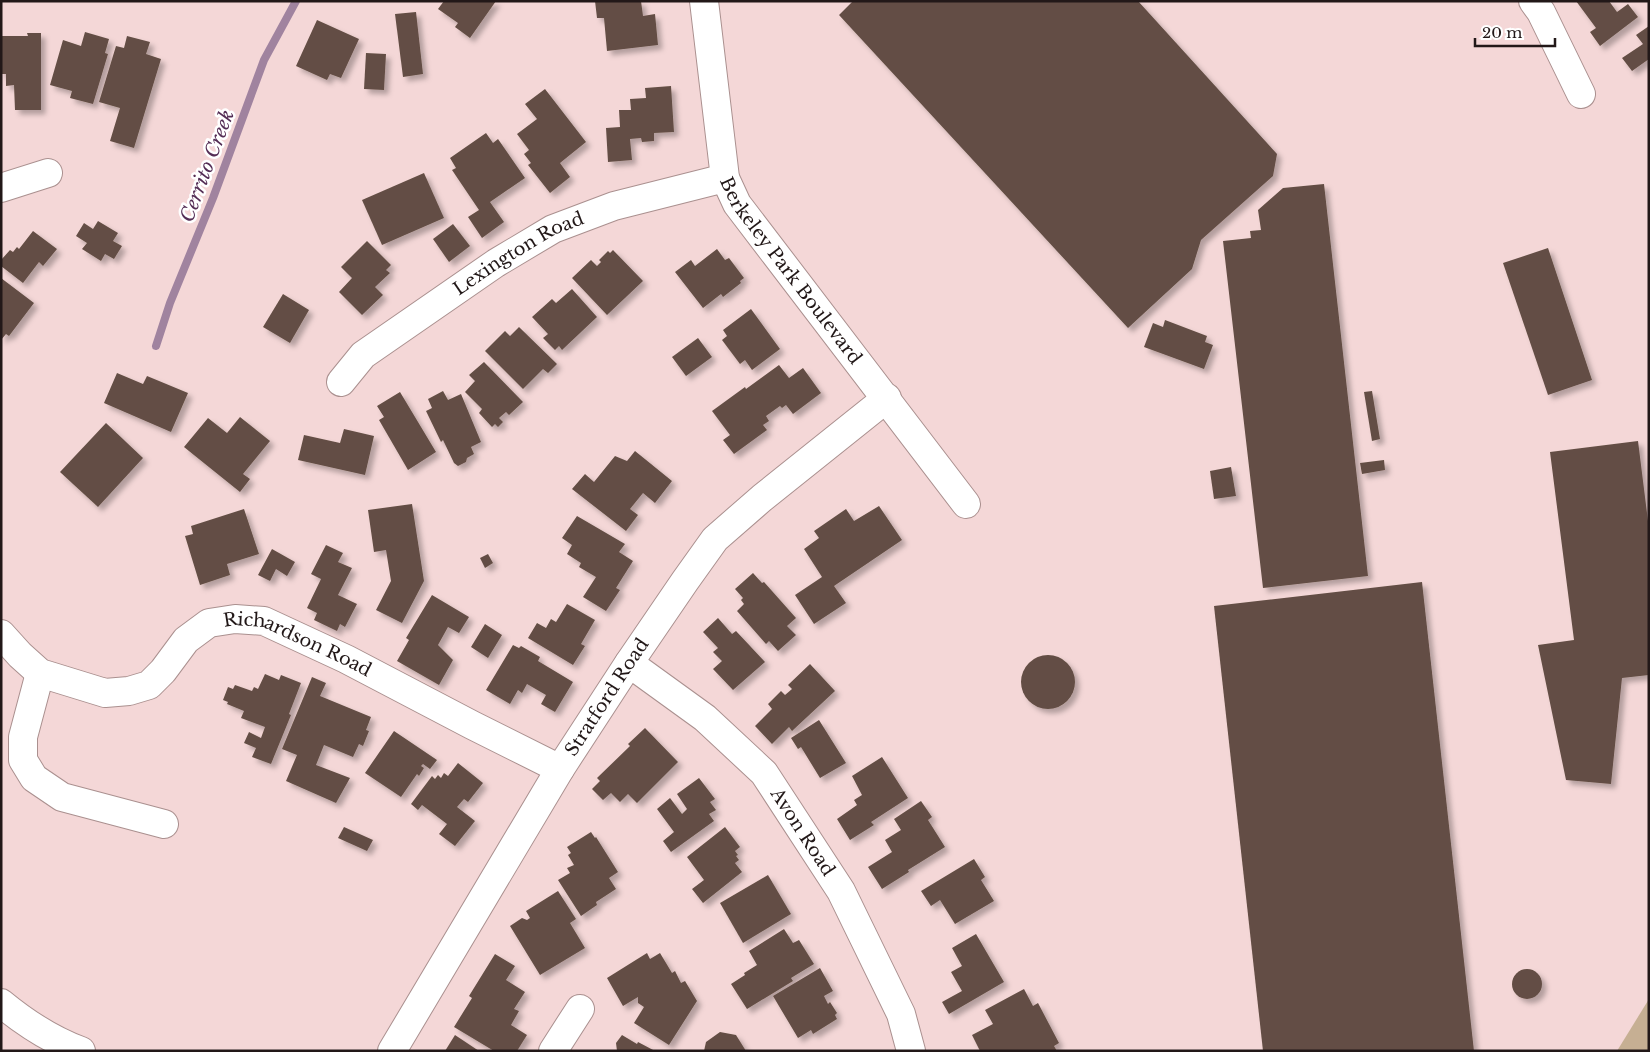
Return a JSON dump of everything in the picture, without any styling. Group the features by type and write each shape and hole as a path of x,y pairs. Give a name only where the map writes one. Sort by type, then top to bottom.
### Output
{"street":[{"name":"Berkeley Park Boulevard","path":"704,1 725,178 737,204 887,398 966,504"},
{"path":"1533,1 1541,12 1581,94"},
{"path":"1,188 48,173"},
{"name":"Lexington Road","path":"341,382 363,355 496,263 553,229 614,206 725,178"},
{"name":"Stratford Road","path":"392,1051 560,768 629,663 715,539 762,498 887,398"},
{"name":"Richardson Road","path":"40,673 105,693 129,691 149,685 163,671 186,640 209,623 235,619 264,621 346,659 472,725 560,768"},
{"path":"1,634 40,673 23,737 23,760 34,778 62,797 164,824"},
{"name":"Avon Road","path":"629,663 705,718 764,773 841,891 901,1014 911,1051"},
{"path":"1,1003 16,1015 68,1046 81,1051"},
{"path":"553,1051 580,1009"}],"shaded area":[{"path":"1649,999 1649,1051 1617,1051"}],"building":[{"path":"444,1 496,1 470,38 455,27 458,23 438,9"},
{"path":"595,1 641,1 643,16 655,14 658,45 607,51 604,18 597,18"},
{"path":"853,1 1138,1 1277,154 1273,176 1201,240 1192,269 1128,328 839,15"},
{"path":"1576,1 1609,1 1617,12 1628,4 1638,17 1600,46 1590,32 1596,28"},
{"path":"416,12 423,74 403,77 395,14"},
{"path":"317,20 359,39 341,78 330,74 327,80 296,66"},
{"path":"1649,26 1649,59 1632,71 1622,58 1643,44 1636,35"},
{"path":"85,32 109,39 105,53 108,54 93,104 70,98 72,91 50,85 63,40 81,46"},
{"path":"27,33 41,33 41,110 15,110 14,85 6,86 6,74 1,74 1,36 28,36"},
{"path":"127,36 150,42 146,54 161,59 134,148 110,141 120,108 99,102 116,46 124,48"},
{"path":"366,53 386,54 384,90 364,89"},
{"path":"671,86 674,132 654,133 654,141 642,142 641,138 630,139 632,160 608,162 606,128 620,127 619,110 631,110 630,99 646,98 645,88"},
{"path":"545,89 586,142 560,163 570,177 550,193 528,165 531,163 524,154 529,150 517,134 537,119 525,104"},
{"path":"486,133 493,143 498,139 525,178 490,202 504,222 482,238 468,217 479,210 452,170 456,168 450,158"},
{"path":"424,173 444,218 382,245 362,200"},
{"path":"1324,184 1368,576 1263,588 1223,241 1251,238 1250,231 1261,230 1258,210 1283,188"},
{"path":"98,221 118,233 113,241 122,246 114,259 105,254 101,261 82,249 87,243 76,236 84,223 93,229"},
{"path":"453,224 470,246 449,262 433,239"},
{"path":"33,231 57,249 43,266 39,262 23,283 1,266 1,260 10,250 13,252 17,247 19,249"},
{"path":"367,241 391,265 386,270 390,273 375,287 383,295 362,315 339,292 352,278 341,267"},
{"path":"1548,248 1592,380 1548,395 1503,263"},
{"path":"717,249 725,260 729,258 744,278 740,281 741,283 723,297 721,294 703,308 675,272 691,260 695,266"},
{"path":"613,250 643,281 607,315 572,278 591,260 597,266 601,262 599,260 608,251 610,253"},
{"path":"1,278 34,303 9,336 6,334 1,340"},
{"path":"572,289 597,317 562,350 559,346 555,350 543,338 548,334 532,317 552,299 556,303"},
{"path":"283,294 309,310 290,343 263,327"},
{"path":"751,309 780,349 752,370 745,360 740,364 722,340 727,336 723,330"},
{"path":"1165,320 1207,336 1205,342 1213,345 1204,369 1144,347 1153,323 1163,327"},
{"path":"519,327 557,364 548,373 543,369 523,389 485,351 505,331 510,336"},
{"path":"698,338 712,357 686,376 672,357"},
{"path":"484,362 523,402 509,415 506,412 499,418 503,422 498,427 495,424 492,427 479,413 482,409 465,392 475,381 469,375"},
{"path":"779,365 789,378 803,368 821,393 793,414 786,405 782,408 780,406 766,416 769,421 763,425 767,430 734,454 723,440 730,435 712,411"},
{"path":"117,373 143,384 147,376 188,393 171,432 104,403"},
{"path":"443,391 448,400 461,394 481,442 471,447 474,454 467,458 466,462 458,466 454,463 443,440 441,442 426,411 432,408 428,399"},
{"path":"1372,391 1380,439 1372,441 1364,392"},
{"path":"400,392 436,452 408,470 379,420 384,417 377,406"},
{"path":"240,417 270,441 243,474 250,479 240,492 184,447 208,418 227,433"},
{"path":"106,423 143,458 98,507 60,472"},
{"path":"344,429 374,436 365,475 298,460 304,435 340,443"},
{"path":"1638,441 1649,529 1649,675 1622,678 1611,784 1566,780 1538,645 1574,640 1550,452"},
{"path":"635,451 672,481 655,503 643,493 630,509 638,515 626,531 572,489 585,474 594,482 615,456 627,461"},
{"path":"1384,460 1385,470 1362,474 1360,463"},
{"path":"1231,467 1236,496 1214,499 1210,471"},
{"path":"412,504 424,581 402,623 376,610 391,581 386,550 374,552 368,510"},
{"path":"879,506 902,540 834,586 846,603 814,624 795,595 822,577 804,549 819,538 814,531 846,509 854,521"},
{"path":"244,509 259,554 227,564 230,575 200,585 185,536 193,534 191,526"},
{"path":"577,516 625,544 619,552 633,561 616,588 620,590 606,611 583,597 596,577 579,567 581,563 567,554 572,545 562,538"},
{"path":"326,545 343,553 338,562 352,568 338,595 357,604 345,627 340,624 337,631 314,620 317,613 307,608 321,579 311,574"},
{"path":"272,549 295,562 287,576 276,569 270,581 258,575"},
{"path":"488,554 493,563 485,568 480,558"},
{"path":"753,573 762,583 764,582 796,618 787,626 796,635 778,651 769,641 766,644 737,611 744,604 741,600 743,598 735,589"},
{"path":"1422,582 1474,1051 1263,1051 1214,606"},
{"path":"432,595 469,617 459,633 448,627 438,645 453,660 439,685 397,661 409,640 406,638"},
{"path":"567,604 595,620 581,644 585,646 573,665 528,638 537,623 546,628 551,619 556,622"},
{"path":"718,618 732,634 736,631 765,662 733,690 713,669 722,661 713,652 718,648 703,632"},
{"path":"485,624 502,635 488,658 471,647"},
{"path":"513,645 519,648 521,646 540,657 538,661 573,682 555,712 541,704 546,695 527,684 522,693 518,690 510,704 486,690"},
{"path":"1048,655 1058,657 1067,663 1073,672 1075,682 1073,692 1067,701 1058,707 1048,709 1038,707 1029,701 1023,692 1021,682 1023,672 1029,663 1038,657"},
{"path":"810,664 835,691 792,731 789,727 772,744 755,726 772,709 768,704 781,691 785,695 792,689 788,685"},
{"path":"265,674 279,680 281,675 301,683 289,714 291,715 271,764 252,757 256,748 244,743 249,732 261,738 265,727 241,718 244,711 227,704 228,702 223,700 228,687 233,689 235,685 252,691 254,687 258,689"},
{"path":"312,677 326,683 320,696 371,717 366,730 369,731 363,746 359,744 353,757 324,745 316,765 350,778 336,803 286,781 297,755 282,749"},
{"path":"819,720 846,763 820,778 801,747 798,749 791,738"},
{"path":"645,728 678,762 637,803 628,794 620,802 611,793 603,800 592,789 600,781 597,778 630,746 628,744"},
{"path":"394,731 437,760 430,769 423,764 421,766 424,768 419,776 417,774 401,797 365,773"},
{"path":"882,757 908,798 871,822 874,825 850,840 837,819 857,805 854,800 862,795 852,776"},
{"path":"458,763 483,783 468,802 464,799 457,807 475,821 455,846 439,834 447,824 422,805 418,810 411,804 432,776 435,779 438,775 441,778 444,773 448,776"},
{"path":"699,778 715,799 710,802 716,810 709,814 714,821 671,852 663,841 674,832 657,809 670,798 682,814 687,809 677,794"},
{"path":"921,801 932,817 928,820 945,847 882,889 868,867 892,852 885,840 901,830 894,819"},
{"path":"344,827 373,840 367,851 338,838"},
{"path":"725,827 740,847 735,851 739,860 735,863 742,872 703,903 692,889 704,880 687,857"},
{"path":"591,832 618,872 609,878 616,889 596,902 597,905 581,916 558,880 570,873 567,868 574,865 568,855 571,853 567,847"},
{"path":"974,859 985,877 981,880 994,901 955,924 940,900 931,906 921,891"},
{"path":"768,875 791,914 743,943 720,903"},
{"path":"558,891 576,919 570,923 585,948 540,975 510,926 522,918 527,920 530,918 526,911"},
{"path":"784,929 793,943 799,940 814,964 791,978 793,981 747,1009 731,984 757,965 749,951"},
{"path":"976,934 1004,982 949,1014 942,1002 962,991 951,972 962,966 952,948"},
{"path":"647,953 650,959 660,953 672,973 675,971 681,983 685,981 697,1001 669,1045 634,1023 644,1007 638,1003 638,997 623,1006 607,978"},
{"path":"495,954 515,966 506,980 525,992 514,1009 519,1011 511,1025 527,1035 517,1051 494,1051 454,1027 472,998 469,996"},
{"path":"820,968 833,991 824,996 828,1004 830,1002 837,1013 835,1015 837,1019 813,1034 811,1030 798,1038 773,996"},
{"path":"1527,969 1533,970 1541,978 1541,990 1533,998 1527,999 1521,998 1513,990 1512,984 1513,978 1521,970"},
{"path":"1024,989 1033,1006 1038,1003 1059,1043 1054,1046 1057,1051 980,1051 972,1035 993,1024 985,1010"},
{"path":"720,1032 736,1035 746,1051 704,1051 706,1042"},
{"path":"455,1035 479,1051 445,1051"},
{"path":"622,1035 637,1044 638,1042 655,1051 617,1051 616,1043"}],"waterway":[{"name":"Cerrito Creek","path":"156,346 170,303 213,198 264,60 296,1"}]}
